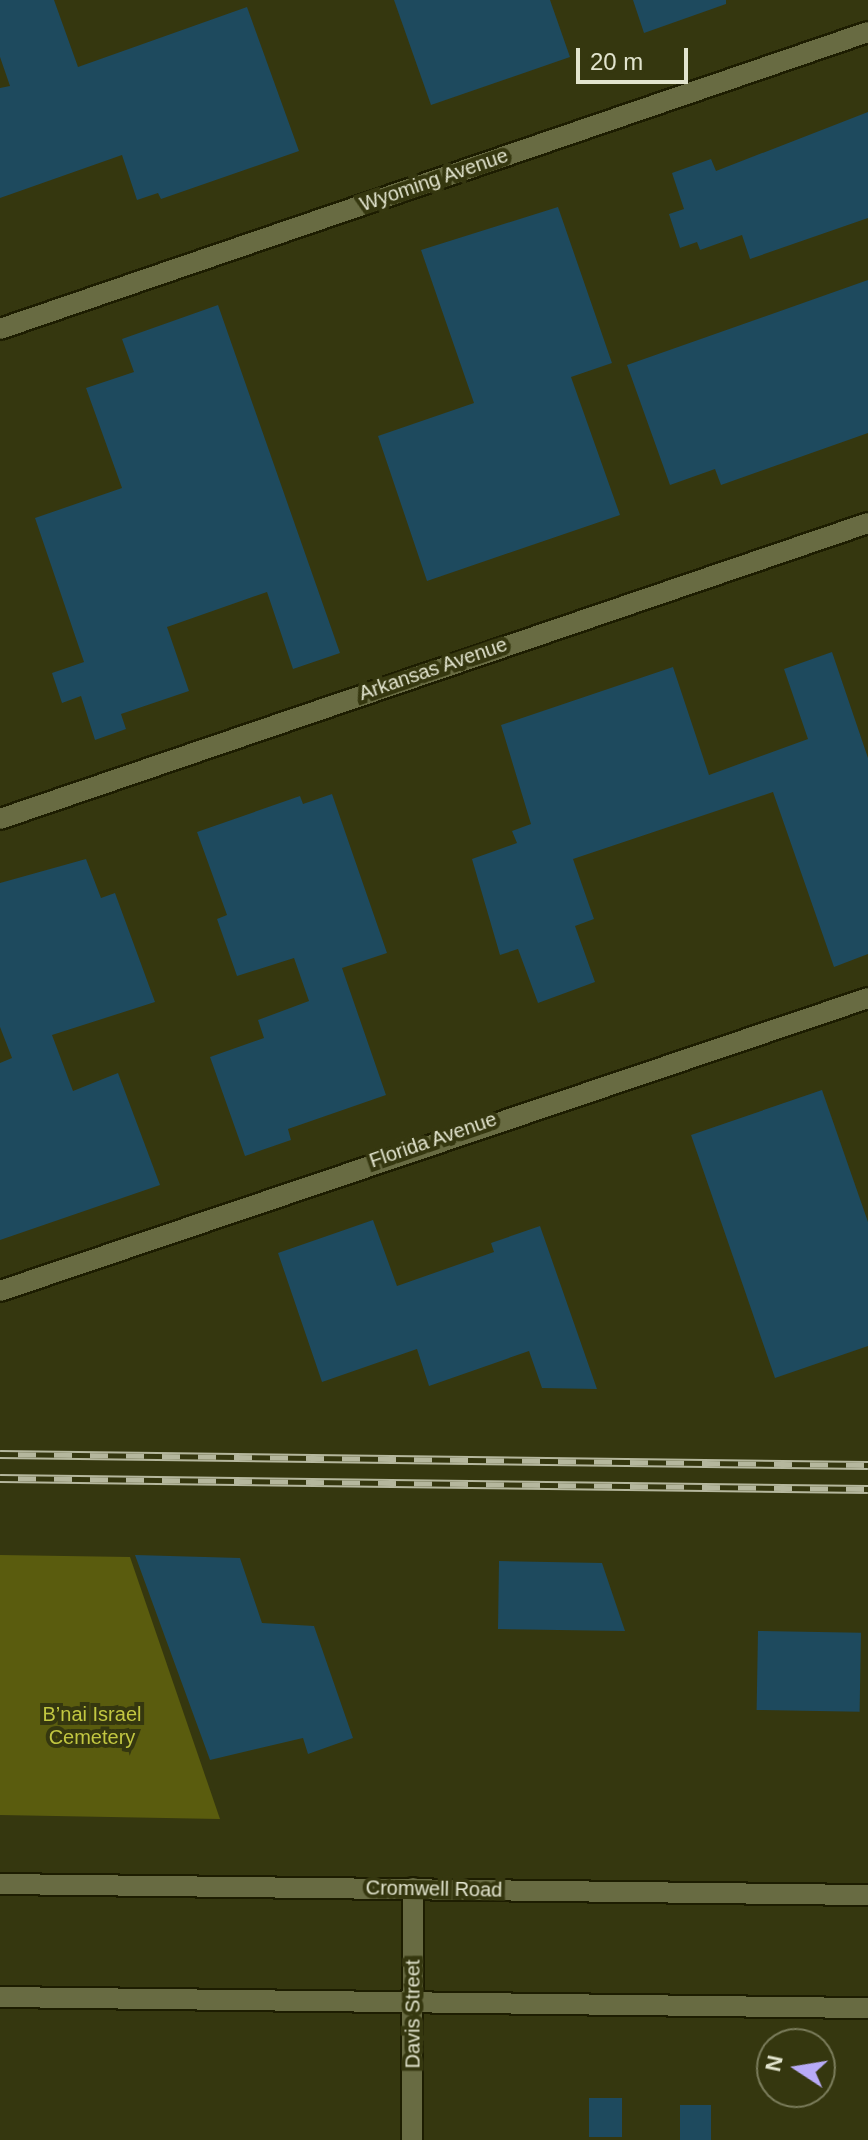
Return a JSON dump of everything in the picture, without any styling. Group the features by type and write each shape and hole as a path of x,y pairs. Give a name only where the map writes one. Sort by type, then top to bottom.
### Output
{"street":[{"name":"Wyoming Avenue","path":"0,329 868,32"},
{"name":"Arkansas Avenue","path":"0,819 868,523"},
{"name":"Florida Avenue","path":"0,1291 868,998"},
{"name":"Cromwell Road","path":"0,1884 868,1895"},
{"name":"Davis Street","path":"412,2140 413,1888"},
{"path":"0,1997 868,2008"}],"green space":[{"name":"B’nai Israel Cemetery","path":"0,1555 130,1557 220,1819 0,1815"}],"building":[{"path":"0,0 54,0 78,67 247,7 299,151 161,199 158,193 137,200 122,155 0,198 0,88 10,86 0,57"},
{"path":"394,0 550,0 570,57 431,105"},
{"path":"633,0 726,0 726,4 644,33"},
{"path":"868,112 868,218 750,259 742,235 700,250 697,242 680,248 669,214 684,209 672,173 711,159 716,171"},
{"path":"558,207 612,363 571,377 620,515 427,581 378,436 474,403 421,250"},
{"path":"868,280 868,433 721,485 715,469 670,485 627,365"},
{"path":"218,305 340,653 293,669 267,592 167,627 189,691 121,714 126,729 95,740 81,696 62,703 52,673 84,662 35,518 122,488 86,388 134,372 122,339"},
{"path":"832,652 868,758 868,954 834,967 773,792 573,859 594,919 575,926 595,982 538,1003 518,949 500,955 472,859 517,843 512,831 531,824 501,725 673,667 709,775 808,739 784,669"},
{"path":"332,794 387,953 342,968 386,1095 288,1129 291,1140 245,1156 210,1057 264,1038 258,1020 309,1001 294,958 237,976 217,919 227,915 197,832 300,796 303,804"},
{"path":"86,859 101,898 115,893 155,1002 52,1035 73,1091 118,1073 160,1185 0,1240 0,1063 12,1058 0,1027 0,883"},
{"path":"822,1090 868,1222 868,1346 775,1378 691,1135"},
{"path":"373,1220 397,1286 494,1252 491,1243 540,1226 597,1389 542,1388 529,1351 429,1386 417,1349 322,1382 278,1253"},
{"path":"135,1555 240,1558 262,1623 314,1626 353,1738 308,1754 303,1738 210,1760"},
{"path":"499,1561 602,1563 625,1631 498,1629"},
{"path":"758,1631 861,1633 860,1712 757,1710"},
{"path":"589,2098 622,2098 622,2137 589,2137"},
{"path":"680,2105 711,2105 711,2140 680,2140"}],"railway":[{"path":"0,1454 868,1465"},
{"path":"0,1478 868,1489"}]}
